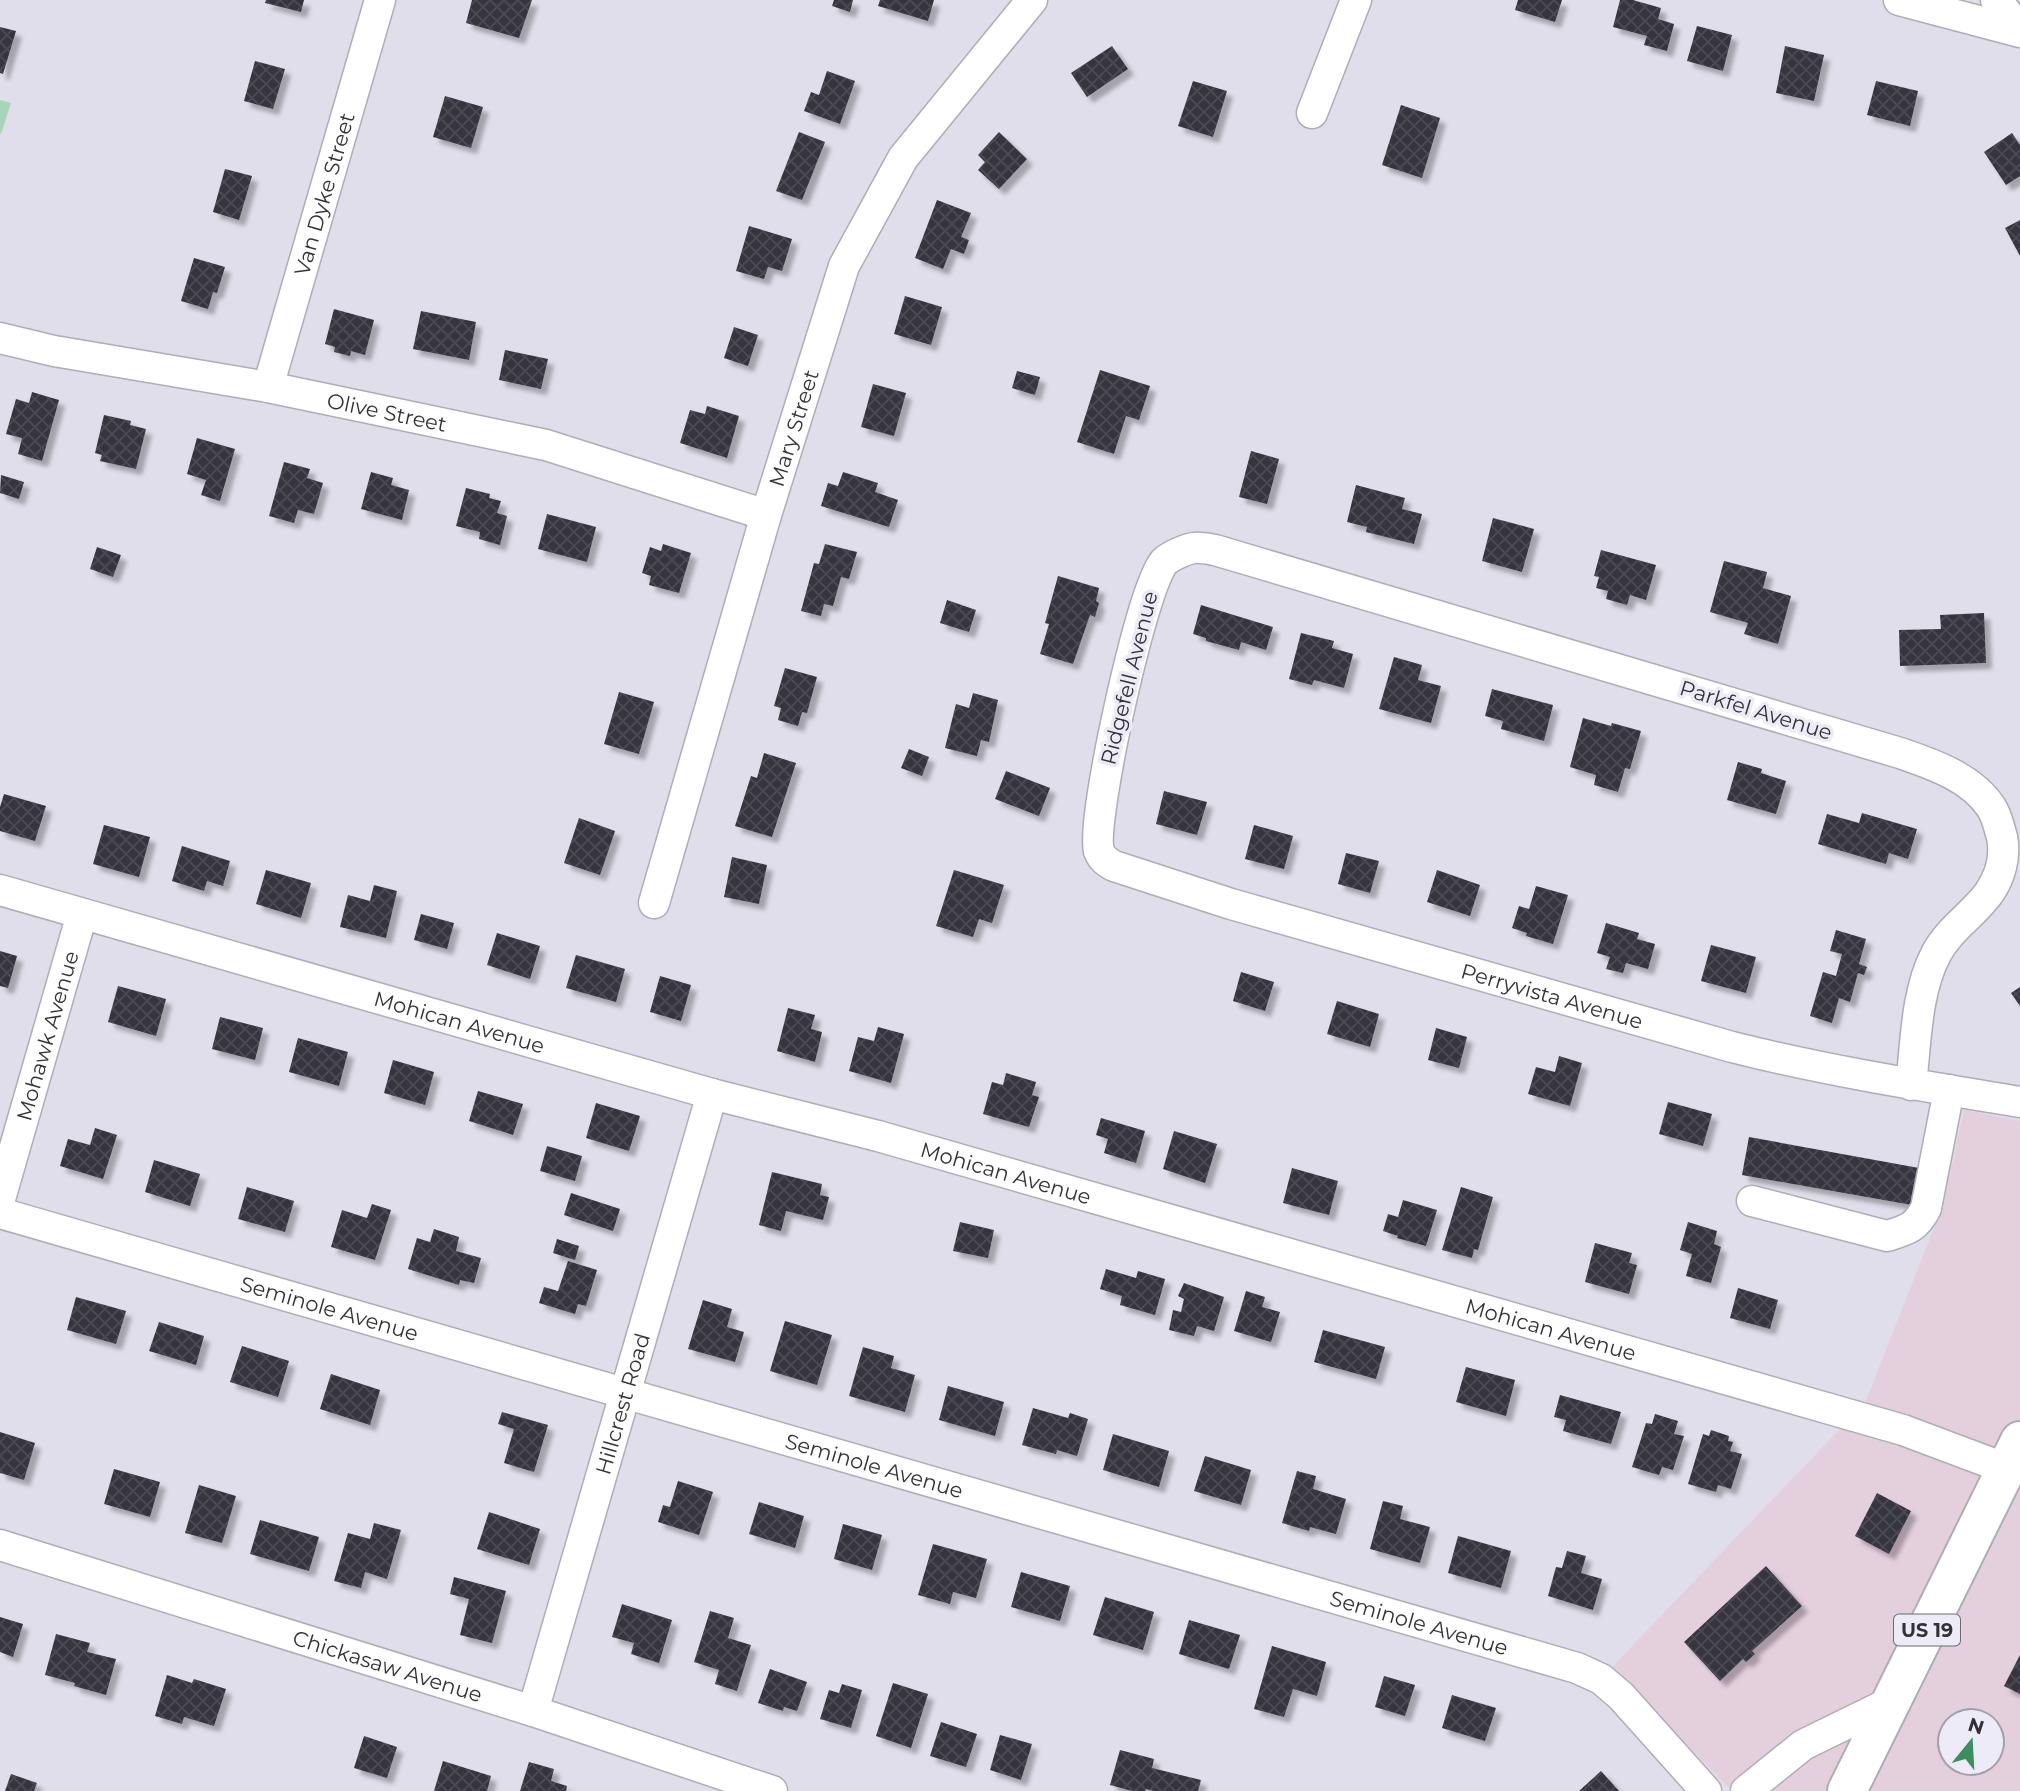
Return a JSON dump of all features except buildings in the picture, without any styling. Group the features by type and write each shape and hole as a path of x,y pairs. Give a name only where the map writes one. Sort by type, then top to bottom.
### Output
{"main road":[{"name":"US 19","path":"1847,1791 2014,1455"}],"street":[{"name":"Van Dyke Street","path":"268,387 380,0"},
{"name":"Mary Street","path":"654,902 766,515 844,266 904,158 1032,0"},
{"path":"1312,113 1356,0"},
{"path":"1899,0 2020,30"},
{"path":"1996,0 2020,30"},
{"name":"Olive Street","path":"0,338 54,351 268,387 546,445 766,515"},
{"name":"Ridgefell Avenue","path":"1099,851 1097,828 1112,739 1152,583 1163,562 1194,548 1215,550"},
{"name":"Parkfel Avenue","path":"1215,550 1900,753 1928,762 1954,775 1973,789 1991,807 1998,823 2004,846 2000,874 1989,894 1950,933 1936,954 1922,1001 1911,1085"},
{"name":"Perryvista Avenue","path":"1099,851 1105,861 1114,866 1244,908 1732,1047 1823,1069 2020,1102"},
{"name":"Mohican Avenue","path":"0,890 712,1094 878,1136 1928,1438 2014,1455"},
{"name":"Mohawk Avenue","path":"0,1199 82,914"},
{"path":"1752,1200 1887,1236 1919,1223 1926,1208 1949,1090"},
{"name":"Hillcrest Road","path":"533,1711 712,1094"},
{"name":"Seminole Avenue","path":"0,1213 1577,1668 1601,1679 1621,1696 1706,1791"},
{"name":"Chickasaw Avenue","path":"0,1545 533,1711 772,1791"},
{"path":"1746,1791 1803,1745 1891,1702"}],"shaded area":[{"path":"1964,1110 2020,1121 2020,1791 1732,1791 1612,1667 1865,1403 1944,1203"}],"green space":[{"path":"0,100 11,103 1,134 0,133"}]}
